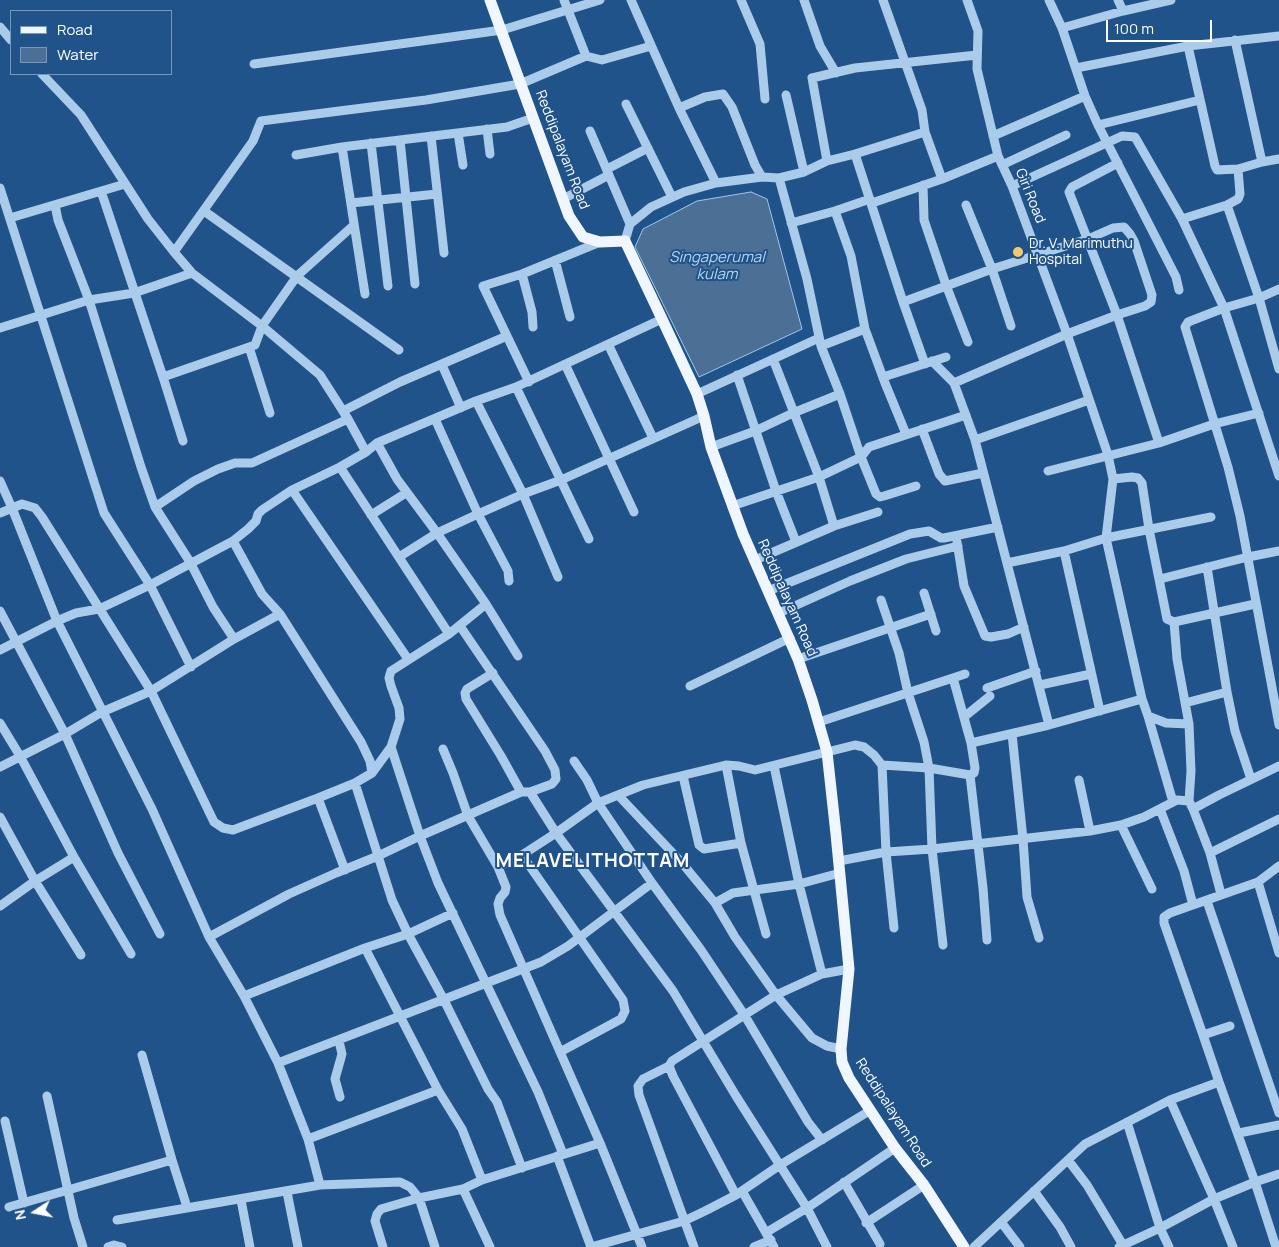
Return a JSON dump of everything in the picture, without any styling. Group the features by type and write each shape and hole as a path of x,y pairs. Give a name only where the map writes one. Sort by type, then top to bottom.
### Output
{"main road":[{"name":"Reddipalayam Road","path":"490,0 569,216 583,237 600,242"},
{"name":"Reddipalayam Road","path":"625,241 697,394 711,447 732,506 790,638 819,722 827,752 849,969 841,1049 842,1062 849,1078 895,1148 924,1185 964,1247"},
{"path":"600,242 625,241"}],"street":[{"path":"564,0 586,56"},
{"path":"254,64 502,30 600,0"},
{"path":"631,0 679,108 716,183"},
{"path":"741,0 760,44 765,99"},
{"path":"804,0 820,46 836,73"},
{"path":"883,0 922,110 925,132 942,179"},
{"name":"Giri Road","path":"967,0 978,30 977,69 1000,161 1012,186 1038,255 1108,454 1113,479 1106,538 1142,699 1173,802"},
{"path":"1049,0 1062,28 1085,96 1098,126 1108,142 1176,277 1179,290"},
{"path":"1118,0 1124,11"},
{"path":"1062,28 1170,0"},
{"path":"0,28 10,39"},
{"path":"1076,68 1188,46 1279,36"},
{"path":"1236,40 1262,162"},
{"path":"174,252 253,141 261,121 426,100 520,84 586,56 602,60 651,46"},
{"path":"1188,46 1217,170 1238,169 1279,159"},
{"path":"827,162 812,78 855,68 977,55"},
{"path":"43,75 81,115 148,219 174,252 192,273 262,326 320,376 346,415 366,452"},
{"path":"679,108 705,97 723,94 732,107 762,178"},
{"path":"786,94 804,172"},
{"path":"993,136 1085,96"},
{"path":"1098,126 1200,100"},
{"path":"626,104 672,198"},
{"path":"296,156 342,147 507,127 533,118"},
{"path":"487,129 490,154"},
{"path":"590,131 630,224"},
{"path":"625,241 630,224 651,208 684,192 716,183 779,178 804,172 827,162 925,132"},
{"path":"458,133 463,165"},
{"path":"792,223 1000,161 1066,135"},
{"path":"430,136 444,253"},
{"path":"1012,186 1122,136 1135,137 1182,218 1224,308 1279,476"},
{"path":"400,140 415,284"},
{"path":"370,144 388,286"},
{"path":"342,147 365,294"},
{"path":"563,199 648,148"},
{"path":"855,154 903,302 929,362 954,383 975,440 1049,725"},
{"path":"1118,163 1069,189 1069,192 1117,315 1159,443"},
{"path":"1182,218 1238,200 1240,194 1238,169"},
{"path":"779,178 807,279 820,342 840,394 860,456 878,496 884,496 916,486"},
{"path":"10,218 125,184"},
{"path":"923,185 924,220 946,286 968,342"},
{"path":"0,188 104,513 150,585 191,667"},
{"path":"101,191 183,441"},
{"path":"351,203 437,194"},
{"path":"55,205 58,220 89,300 155,507 190,562 213,607 234,639"},
{"path":"966,205 992,269 1011,326"},
{"path":"1227,205 1275,341 1279,369"},
{"path":"204,211 399,350"},
{"path":"835,211 851,256 865,329 906,434"},
{"path":"163,377 255,345 262,326 297,276 354,225"},
{"path":"903,302 992,269 1088,239 1113,228 1124,227 1130,234 1152,295 1151,302 1145,306 1067,334 954,383"},
{"path":"528,382 483,286 522,274 600,242"},
{"path":"555,260 570,317"},
{"path":"0,328 89,300 134,293 192,273"},
{"path":"522,274 534,327"},
{"path":"1279,289 1259,298 1224,308 1188,322 1185,327 1228,467 1240,516 1255,604 1276,682 1279,725"},
{"path":"0,650 76,613 99,609 150,585 190,562 233,541 256,521 258,514 262,510 292,490 366,452 377,443 476,401 528,382 662,319"},
{"path":"697,394 773,359 820,342 865,329"},
{"path":"155,507 194,481 218,469 235,463 252,463 346,415 400,382 507,336"},
{"path":"608,344 653,438"},
{"path":"249,346 270,413"},
{"path":"883,377 946,357"},
{"path":"773,359 819,477 834,526"},
{"path":"565,364 634,512"},
{"path":"442,365 462,408"},
{"path":"737,375 776,491 796,542"},
{"path":"516,387 589,539"},
{"path":"711,447 755,431 840,394"},
{"path":"975,440 1090,400"},
{"path":"476,401 522,494 558,577"},
{"path":"1048,471 1108,454 1159,443 1214,424 1259,413"},
{"path":"732,506 819,477 860,456 869,447 966,415"},
{"path":"399,557 437,533 478,514 522,494 561,480 704,416"},
{"path":"435,419 478,514 508,571 509,581"},
{"path":"922,429 939,474 945,481 983,473"},
{"path":"377,443 396,479 437,533 486,604 518,656"},
{"path":"340,467 449,634"},
{"path":"1113,479 1132,476 1138,478 1142,483 1167,619 1174,622 1255,604"},
{"path":"0,481 57,621 152,809 209,936 244,996 278,1063 308,1138 320,1185"},
{"path":"292,490 408,659"},
{"path":"371,515 406,492"},
{"path":"0,513 22,504 35,508 151,691 214,822 223,828 233,830 355,783 372,773 390,747 400,719 399,708 389,678 391,671 449,634 486,604"},
{"path":"755,560 834,526 878,512"},
{"path":"1007,562 1064,551 1106,538 1211,517"},
{"path":"768,591 910,534 929,530 941,538 998,527"},
{"path":"956,536 964,586 985,636 991,637 1008,634 1024,627"},
{"path":"233,541 262,594 280,614 361,742 370,761 372,773"},
{"path":"779,613 906,559 958,546"},
{"path":"1064,551 1100,711"},
{"path":"1160,579 1279,551"},
{"path":"1207,567 1235,731 1251,779"},
{"path":"924,593 936,631"},
{"path":"881,600 899,652 908,693 924,742 929,768 932,849 943,945"},
{"path":"0,611 65,734 118,853 160,934"},
{"path":"0,766 65,734 102,712 151,691 234,639 280,614"},
{"path":"798,659 930,614"},
{"path":"1174,622 1177,659 1189,724 1191,805 1210,853 1221,894"},
{"path":"209,936 289,894 420,836 526,792 552,784 556,778 556,770 545,751 494,673 460,626"},
{"path":"690,686 790,638"},
{"path":"964,717 988,692 1036,670"},
{"path":"494,673 467,689 465,693 466,699 526,792 673,991 736,1096 807,1208 827,1247"},
{"path":"819,722 965,674"},
{"path":"1040,685 1091,674"},
{"path":"882,765 929,768 970,775 974,773 971,743 953,678"},
{"path":"1185,703 1227,692"},
{"path":"971,743 1049,725 1142,699"},
{"path":"1148,716 1166,723 1189,724"},
{"path":"0,723 20,756 74,858 130,954"},
{"path":"1012,734 1027,897 1039,938"},
{"path":"498,867 522,855 598,803 643,785 726,766 739,766 755,770 855,745 864,747 874,754 882,765 886,852 894,928"},
{"path":"390,747 438,883 538,1092 591,1247 684,1221 739,1193 780,1165 871,1110"},
{"path":"443,749 454,773 468,816 498,867 506,886 505,892 498,904 500,915 600,1143 642,1247"},
{"path":"574,761 587,780 598,803 652,883 701,950 744,1016 808,1122 822,1140"},
{"path":"726,766 740,843 766,934"},
{"path":"774,766 799,884 822,974"},
{"path":"839,861 886,852 978,844 1090,831 1121,825 1144,817 1177,800 1191,805 1279,766"},
{"path":"970,775 987,940"},
{"path":"683,776 699,845 704,849 740,843"},
{"path":"1079,780 1090,831"},
{"path":"355,783 387,887 408,934 444,1000 488,1089 497,1102 522,1168"},
{"path":"618,795 682,862 715,903 735,937 776,995 812,1038 827,1046 841,1049"},
{"path":"318,798 345,870"},
{"path":"1160,809 1184,870 1193,905"},
{"path":"0,818 35,881 81,956"},
{"path":"1210,853 1279,819"},
{"path":"1121,825 1152,889"},
{"path":"522,855 623,1000 625,1011 621,1019 560,1052"},
{"path":"0,906 35,881 74,858"},
{"path":"1276,1247 1239,1134 1164,923 1164,917 1221,894 1258,882 1279,866"},
{"path":"715,903 733,893 799,884 840,873"},
{"path":"1258,882 1279,953"},
{"path":"278,1063 541,962 579,938 652,883"},
{"path":"1206,901 1279,1113"},
{"path":"244,996 364,948 408,934 453,913"},
{"path":"364,948 438,1090 462,1130 482,1180"},
{"path":"694,1247 639,1095 638,1086 643,1079 669,1066 680,1055 776,995 822,974 849,969"},
{"path":"1203,1035 1230,1026"},
{"path":"339,1040 342,1054 335,1079 340,1097"},
{"path":"142,1055 187,1207"},
{"path":"669,1066 739,1193 771,1240"},
{"path":"974,1247 1085,1144 1170,1100 1219,1082"},
{"path":"308,1138 438,1090"},
{"path":"47,1096 74,1218 83,1247"},
{"path":"1170,1100 1233,1247"},
{"path":"5,1121 24,1203"},
{"path":"1127,1122 1160,1228 1169,1247"},
{"path":"1239,1134 1279,1125"},
{"path":"383,1247 375,1222 376,1214 381,1209 419,1198 463,1189 482,1180 600,1143"},
{"path":"754,1247 771,1240 807,1208 895,1148"},
{"path":"9,1207 172,1160"},
{"path":"1068,1160 1087,1185 1121,1246 1160,1228 1214,1199 1279,1174"},
{"path":"117,1220 320,1185 400,1182 410,1187 419,1198 435,1247"},
{"path":"844,1182 866,1223 880,1244"},
{"path":"866,1223 924,1185"},
{"path":"463,1189 490,1247"},
{"path":"287,1192 298,1247"},
{"path":"1034,1192 1060,1227 1071,1247"},
{"path":"241,1200 250,1247"},
{"path":"1001,1222 1020,1247"},
{"path":"108,1247 114,1245 122,1247"}],"water":[{"name":"Singaperumal kulam","path":"751,192 767,199 802,329 699,377 635,247 643,229 697,201"}],"place":[{"name":"Dr. V. Marimuthu Hospital","path":"1018,252"}],"district":[{"name":"MELAVELITHOTTAM","path":"593,862"}]}
